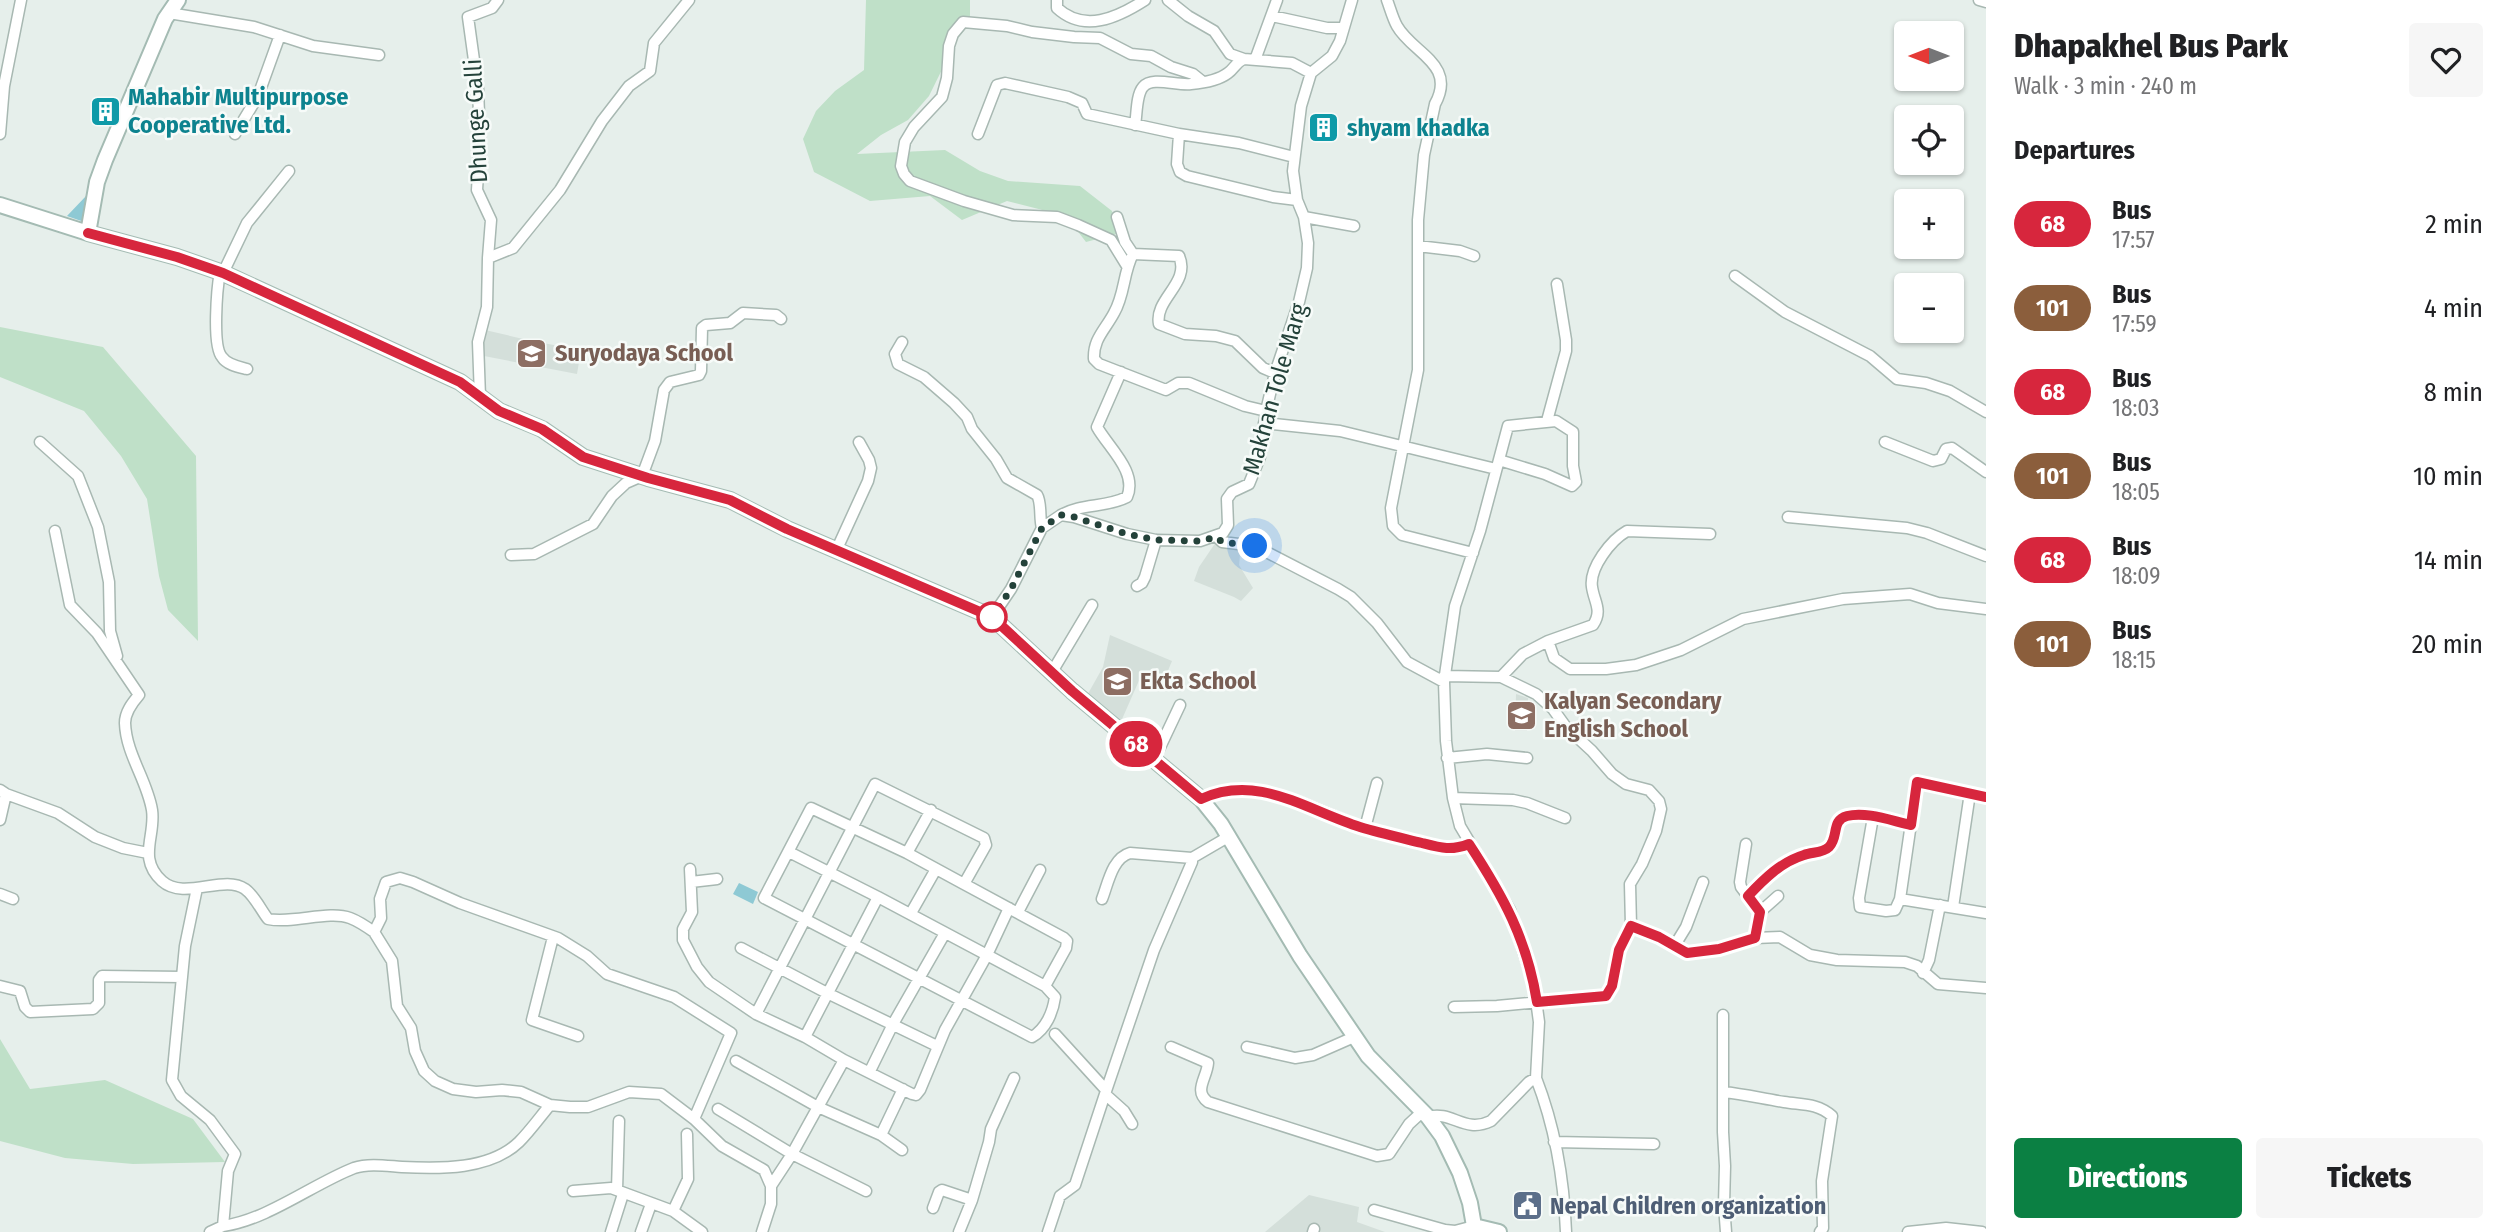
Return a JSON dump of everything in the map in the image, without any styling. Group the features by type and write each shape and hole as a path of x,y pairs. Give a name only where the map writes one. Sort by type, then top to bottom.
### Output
{"main road":[{"path":"88,233 97,182 105,160 137,81 169,13 178,0"},
{"path":"0,205 177,257 222,273 460,382 499,411 542,429 583,457 730,500 836,551 992,617 1201,799 1228,837 1300,956 1354,1037 1368,1056 1442,1136 1460,1173 1474,1226 1499,1232"}],"street":[{"name":"Dhunge Galli","path":"488,258 491,220 477,190 480,139 478,89 468,17 492,8 498,0"},
{"path":"480,397 478,342 487,306 488,258 513,247 561,190 602,121 629,86 650,71 654,43 689,0"},
{"path":"1056,0 1057,8 1067,17 1079,22 1100,20 1145,0"},
{"path":"1168,0 1188,16 1214,30 1230,54 1255,60 1292,63 1311,73"},
{"path":"1255,60 1277,0"},
{"name":"Makhan Tole Marg","path":"1216,537 1223,533 1228,525 1226,507 1232,492 1249,484 1254,476 1275,373 1299,302 1307,268 1308,243 1293,171 1301,106 1311,73 1332,56 1352,0"},
{"path":"1387,0 1397,26 1432,61 1440,80 1439,97 1435,104 1424,155 1419,200 1418,370 1391,508 1393,526 1402,535 1415,540 1473,553"},
{"path":"1979,0 1986,2"},
{"path":"0,134 6,75 19,1"},
{"path":"169,13 254,27 313,46 379,55"},
{"path":"1272,16 1312,25 1343,28"},
{"path":"1127,265 1111,240 1078,225 1057,217 1013,215 964,201 911,181 901,166 905,142 914,127 942,97 947,78 949,46 953,34 963,22 1100,38 1126,52 1151,56 1171,67 1193,74 1203,82"},
{"path":"235,134 258,96 280,35"},
{"path":"1135,125 1140,90 1145,85 1153,82 1178,85 1203,82 1226,75 1244,58"},
{"path":"978,134 997,85 1005,83 1068,97 1082,103 1087,114 1179,134 1238,143 1294,157"},
{"path":"1179,134 1177,164 1180,172 1187,176 1273,197 1297,200"},
{"path":"247,369 230,364 221,357 217,346 217,286 247,223 289,171"},
{"path":"1117,216 1125,242 1133,254"},
{"path":"1304,217 1354,226"},
{"path":"1418,246 1460,251 1474,256"},
{"path":"1133,254 1127,265 1123,290 1114,313 1095,342 1094,359 1099,364 1166,390 1178,383 1189,383 1238,404 1266,411"},
{"path":"1133,254 1173,254 1180,256 1182,261 1181,277 1161,312 1159,324 1185,334 1216,336 1235,341 1264,368 1275,373"},
{"path":"1735,276 1785,312 1870,356 1897,379 1926,383 1950,391 1986,412"},
{"path":"1547,421 1566,351 1557,284"},
{"path":"511,555 534,554 593,524 612,496 626,483 642,476 655,441 664,390 670,382 690,378 701,371 702,328 730,323 743,313 776,315 780,319"},
{"path":"902,342 895,354 898,364 923,377 954,403 967,417 972,429 1007,478 1040,498 1039,517 1042,528"},
{"path":"992,617 1011,589 1042,528 1072,509 1114,504 1127,497 1131,482 1097,426 1121,372"},
{"path":"1264,423 1340,431 1403,448 1498,464 1545,474 1572,486 1576,482 1573,432 1556,421 1508,426 1498,464 1473,553 1455,606 1444,679 1447,758 1460,826 1510,910 1534,985 1539,1022 1536,1079 1564,1188 1566,1232"},
{"path":"40,442 78,476 98,527 109,582 110,631 120,666"},
{"path":"836,551 868,481 871,468 859,442"},
{"path":"1885,442 1933,461 1941,459 1946,449 1952,448 1986,472"},
{"path":"1061,515 1156,540 1200,541 1216,537 1222,542 1255,546 1338,589 1360,605 1407,662 1444,679 1500,677 1536,694 1612,774 1626,784 1649,790 1659,801 1661,809 1656,831 1630,884 1631,926 1619,950 1612,986 1606,996 1497,1006 1454,1007"},
{"path":"1788,517 1907,528 1986,556"},
{"path":"55,531 70,605 97,633 139,695 129,707 125,722 127,742 146,788 152,812 148,853 155,872 164,882 174,888 233,884 246,889 268,919 282,922 317,917 349,917 374,932 392,961 397,1006 411,1028 415,1051 424,1071 435,1082 453,1089 477,1092 521,1092 550,1105 588,1107 629,1092 661,1094 694,1119 722,1146 764,1170 771,1186 771,1204 762,1232"},
{"path":"1500,677 1523,654 1548,640 1593,625 1599,612 1592,578 1601,558 1618,536 1627,531 1710,534"},
{"path":"1137,586 1142,583 1156,540"},
{"path":"1548,640 1554,658 1570,669 1606,669 1636,665 1681,650 1743,619 1843,599 1910,594 1938,603 1986,609"},
{"path":"1052,672 1092,605"},
{"path":"1154,760 1180,705"},
{"path":"1447,758 1488,754 1527,758"},
{"path":"1873,817 1859,898 1860,907 1895,910 1900,899 1917,782 1986,797"},
{"path":"1365,828 1377,783"},
{"path":"756,1014 875,784 931,810 985,840 986,845 964,884"},
{"path":"1201,799 1231,789 1256,790 1304,803 1365,828 1445,849 1469,844"},
{"path":"0,820 3,792 58,813 95,837 123,848 148,853"},
{"path":"1954,907 1970,793"},
{"path":"1453,798 1513,800 1565,818"},
{"path":"789,852 911,913 1045,986 1055,997 1054,1002 1048,1021 1032,1037 764,898 811,808 907,853 1065,938 1066,948 1045,986"},
{"path":"907,853 931,810"},
{"path":"1748,896 1784,864 1828,848 1841,818 1855,814 1911,825"},
{"path":"1102,900 1117,860 1123,855 1192,858 1228,837"},
{"path":"1746,844 1746,855 1740,874 1741,887 1760,912"},
{"path":"1048,1232 1060,1196 1075,1185 1154,950 1192,858"},
{"path":"690,869 692,912 682,933 688,951 709,982 756,1014 916,1095 937,1046 986,955 1040,870"},
{"path":"911,913 936,869"},
{"path":"374,932 381,918 380,899 384,887 391,879 400,878 553,937 587,956 607,974 674,997 731,1033 694,1119"},
{"path":"691,882 717,879"},
{"path":"1675,945 1689,919 1703,882"},
{"path":"197,888 186,946 172,1080 181,1096 210,1120 234,1154 228,1171 223,1226"},
{"path":"0,894 13,899"},
{"path":"1755,938 1760,912 1778,896"},
{"path":"805,1037 878,897"},
{"path":"1900,899 1986,913"},
{"path":"1923,973 1929,960 1940,905"},
{"path":"1631,926 1641,928 1680,950 1695,954 1755,938 1780,937 1810,955 1837,960 1905,962 1917,966 1938,984 1986,988"},
{"path":"870,1071 893,1024 945,933"},
{"path":"553,937 532,1020 578,1036"},
{"path":"741,947 827,993 937,1046"},
{"path":"0,986 20,991 25,1007 30,1012 81,1010 93,1009 99,1003 99,980 102,975 182,977"},
{"path":"1723,1015 1726,1232"},
{"path":"1055,1034 1124,1111 1132,1124"},
{"path":"1247,1047 1295,1058 1313,1055 1354,1037"},
{"path":"1171,1046 1208,1063 1199,1090 1202,1098 1208,1102 1377,1156 1389,1154 1409,1125 1425,1115 1437,1115 1468,1126 1483,1125 1491,1121 1529,1082 1536,1079"},
{"path":"771,1186 792,1154 844,1060"},
{"path":"736,1061 818,1107 881,1135 902,1150"},
{"path":"959,1232 972,1200 991,1129 1014,1078"},
{"path":"881,1135 903,1089"},
{"path":"1723,1092 1786,1103 1804,1103 1821,1108 1832,1116 1823,1172 1823,1228 1820,1232"},
{"path":"210,1232 261,1214 357,1167 456,1167 489,1158 518,1143 550,1105"},
{"path":"718,1109 792,1154 831,1171 866,1191"},
{"path":"611,1232 620,1192 619,1121"},
{"path":"673,1211 688,1179 687,1134"},
{"path":"1554,1142 1654,1144"},
{"path":"573,1191 611,1188 673,1211 702,1232"},
{"path":"933,1208 942,1190 972,1200"},
{"path":"641,1232 651,1204"},
{"path":"1374,1210 1445,1230 1455,1231 1474,1226"},
{"path":"1908,1232 1946,1228 1982,1232"}],"shaded area":[{"name":"Suryodaya School","path":"485,330 581,350 577,374 484,356 481,348"},
{"path":"1216,542 1241,545 1239,565 1253,588 1241,601 1194,581 1199,567"},
{"name":"Ekta School","path":"1110,635 1172,661 1162,685 1141,676 1119,726 1085,699 1103,667"},
{"name":"Kalyan Secondary English School","path":"1516,694 1528,698 1527,731 1515,731"},
{"path":"1309,1195 1359,1207 1357,1222 1385,1232 1265,1232"}],"green space":[{"path":"866,0 970,0 970,23 956,41 929,96 908,120 881,135 857,154 945,150 980,171 1008,181 1080,186 1112,211 1116,234 1086,242 1066,216 1007,201 962,220 930,196 870,201 814,172 803,139 816,111 835,91 864,70"},
{"path":"0,327 103,347 196,456 198,641 168,610 159,576 147,499 121,456 84,411 0,377"},
{"path":"0,1039 30,1089 105,1080 193,1119 225,1162 133,1164 65,1158 0,1141"}],"water":[{"path":"86,196 91,197 87,223 67,216"},
{"path":"739,883 758,892 753,904 733,894"}],"bus line":[{"name":"68","path":"88,233 177,257 223,273 460,382 499,411 542,429 583,457 730,500 787,529 992,617 1072,691 1201,799 1231,789 1256,790 1304,803 1357,826 1406,840 1445,849 1469,844 1510,910 1537,1002 1598,999 1606,996 1612,986 1619,950 1631,926 1641,928 1680,950 1695,954 1755,938 1760,912 1748,896 1763,880 1784,864 1828,848 1841,818 1855,814 1911,825 1917,782 1986,797"}],"place":[{"name":"Mahabir Multipurpose Cooperative Ltd.","path":"105,111"},
{"name":"shyam khadka","path":"1324,128"},
{"name":"Suryodaya School","path":"532,353"},
{"name":"Ekta School","path":"1117,681"},
{"name":"Kalyan Secondary English School","path":"1521,715"},
{"name":"Nepal Children organization","path":"1527,1206"}],"route":[{"path":"992,617 1011,589 1042,528 1061,515 1156,540 1200,541 1216,537 1222,542 1255,546"}]}
